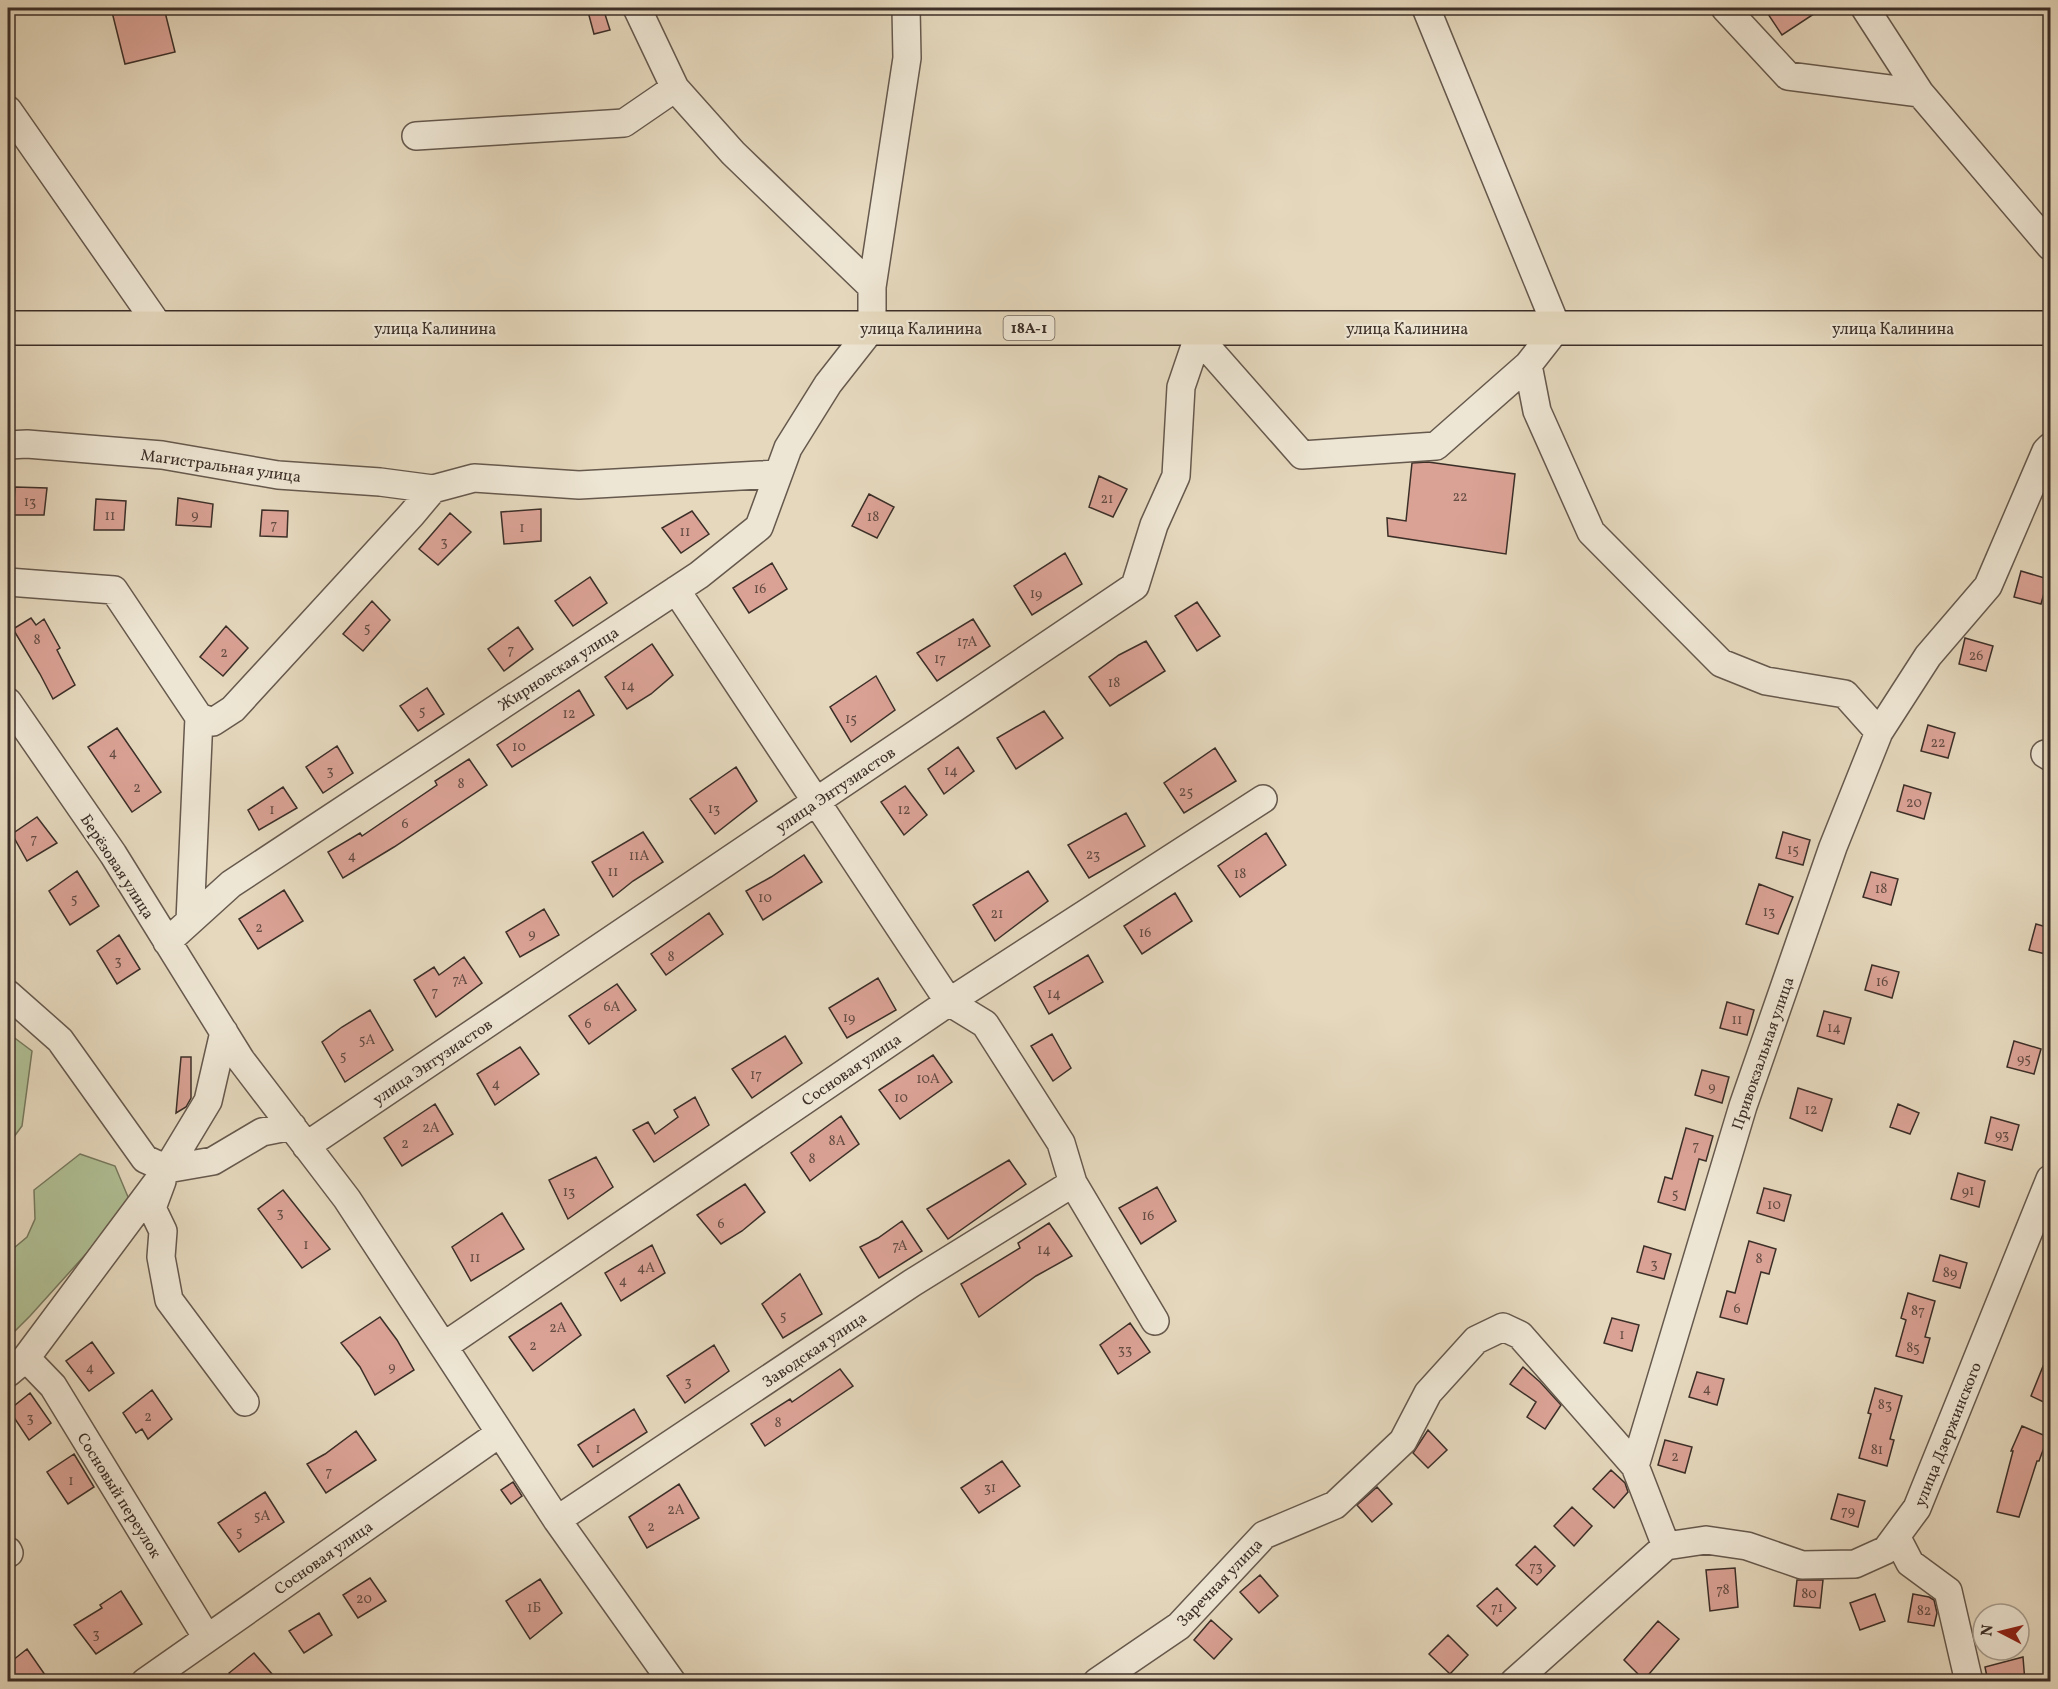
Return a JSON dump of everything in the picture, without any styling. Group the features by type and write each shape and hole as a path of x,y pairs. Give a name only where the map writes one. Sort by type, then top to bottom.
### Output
{"main road":[{"name":"улица Калинина","path":"8,328 872,328 1204,332 1557,328 2050,328"}],"street":[{"path":"637,8 675,88 733,153 872,287"},
{"path":"872,328 872,287 908,58 906,8"},
{"path":"1204,332 1302,455 1436,446 1528,365 1557,328 1426,8"},
{"path":"1725,8 1788,76 1920,93"},
{"path":"1865,8 1920,93 2050,246"},
{"path":"416,136 624,123 675,88"},
{"path":"8,110 160,328"},
{"name":"Жирновская улица","path":"167,942 231,884 699,575 759,527 788,447 828,384 872,328"},
{"name":"улица Энтузиастов","path":"299,1136 816,802 1135,586 1154,525 1176,476 1181,387 1204,332"},
{"path":"1528,365 1537,411 1591,532 1721,663 1766,681 1845,694 1879,732"},
{"name":"Магистральная улица","path":"8,445 27,444 162,455 278,475 380,482 433,489 474,477 579,485 778,474"},
{"name":"Привокзальная улица","path":"1635,1466 1743,1107 1833,847 1879,732 1928,656 1988,586 2046,451 2050,447"},
{"path":"206,719 233,709 433,489"},
{"path":"8,582 114,590 206,719 190,921"},
{"path":"676,590 949,1002 985,1024 1061,1143 1073,1183 1155,1322"},
{"name":"Берёзовая улица","path":"8,702 112,854 241,1060 347,1198 557,1520 672,1682"},
{"name":"Сосновая улица","path":"444,1346 949,1002 1263,799"},
{"path":"8,994 60,1040 145,1159 167,1169 213,1161 262,1132 299,1136"},
{"path":"16,1365 167,1169 208,1101 224,1032"},
{"path":"167,1169 152,1208 163,1231 161,1257 169,1300 245,1402"},
{"name":"улица Дзержинского","path":"1666,1546 1706,1540 1747,1546 1803,1565 1855,1564 1886,1550 1917,1508 2050,1179"},
{"name":"Заводская улица","path":"557,1520 912,1283 1073,1183"},
{"name":"Заречная улица","path":"1097,1682 1179,1626 1264,1535 1335,1505 1403,1441 1428,1393 1476,1340 1503,1327 1520,1335 1635,1466"},
{"name":"Сосновый переулок","path":"16,1365 31,1366 52,1386 207,1638"},
{"name":"Сосновая улица","path":"145,1682 500,1433"},
{"path":"1514,1682 1666,1546 1635,1466"},
{"path":"1897,1538 1910,1563 1948,1591 1969,1682"}],"green space":[{"path":"8,1033 32,1051 22,1126 8,1145"},
{"path":"80,1154 115,1166 131,1204 8,1338 8,1253 27,1237 35,1219 34,1190"}],"building":[{"path":"111,8 164,8 175,52 125,64"},
{"path":"587,8 603,8 610,30 594,34"},
{"path":"1764,8 1823,8 1782,35"},
{"path":"1428,462 1515,474 1506,554 1388,536 1387,518 1406,521 1412,463"},
{"path":"1099,476 1127,489 1113,517 1089,507"},
{"path":"15,487 47,488 44,515 13,515"},
{"path":"869,494 894,507 877,538 852,526"},
{"path":"178,498 213,504 211,527 176,525"},
{"path":"96,499 126,501 124,530 94,530"},
{"path":"541,509 541,541 504,544 501,512"},
{"path":"262,510 288,511 287,537 260,536"},
{"path":"692,511 709,534 681,553 662,528"},
{"path":"450,513 471,532 438,565 419,549"},
{"path":"1065,553 1082,584 1032,615 1014,586"},
{"path":"772,563 787,589 749,613 733,588"},
{"path":"2021,571 2048,579 2041,604 2014,597"},
{"path":"590,577 607,603 573,626 555,601"},
{"path":"372,601 390,620 363,651 343,634"},
{"path":"1197,602 1220,636 1197,651 1175,616"},
{"path":"31,618 36,625 44,619 60,648 57,650 75,685 53,699 13,629"},
{"path":"973,619 990,646 937,681 917,653"},
{"path":"226,626 248,648 223,676 200,657"},
{"path":"518,627 533,649 504,671 488,649"},
{"path":"1965,638 1993,646 1986,671 1959,664"},
{"path":"1146,641 1165,671 1110,706 1089,677 1119,655"},
{"path":"652,644 673,675 651,694 627,709 605,677"},
{"path":"876,676 895,710 851,742 830,707"},
{"path":"427,688 444,714 418,731 400,706"},
{"path":"579,690 594,715 512,767 497,745"},
{"path":"1044,711 1063,738 1016,769 997,738"},
{"path":"1928,725 1955,733 1948,758 1921,751"},
{"path":"117,728 161,792 132,812 88,747"},
{"path":"337,746 353,773 323,793 306,767"},
{"path":"958,747 974,771 944,794 928,769"},
{"path":"1215,748 1236,781 1184,813 1164,783"},
{"path":"469,759 487,785 343,878 328,852 360,833 362,836 437,785 435,781"},
{"path":"736,767 757,801 715,834 690,799"},
{"path":"1904,785 1931,793 1924,819 1897,811"},
{"path":"905,786 927,815 904,835 881,802"},
{"path":"283,787 297,808 259,830 248,810"},
{"path":"1126,813 1145,846 1089,878 1068,845"},
{"path":"37,817 57,843 27,861 12,834"},
{"path":"643,832 663,862 613,897 592,862"},
{"path":"1783,832 1810,840 1803,865 1776,858"},
{"path":"1266,833 1286,865 1240,897 1218,866"},
{"path":"804,855 822,882 763,920 746,891"},
{"path":"77,871 99,906 70,925 49,891"},
{"path":"1028,871 1048,901 995,941 973,905"},
{"path":"1871,872 1898,879 1891,905 1863,897"},
{"path":"1759,884 1793,897 1778,934 1746,924"},
{"path":"284,890 303,921 258,949 239,919"},
{"path":"1175,893 1192,921 1142,954 1124,926"},
{"path":"544,909 559,935 520,957 506,932"},
{"path":"709,913 723,934 666,975 651,954"},
{"path":"2036,924 2050,928 2050,955 2029,950"},
{"path":"119,935 140,969 117,984 97,951"},
{"path":"1088,955 1103,982 1049,1014 1034,987"},
{"path":"464,957 482,983 436,1017 414,980 434,967 439,975"},
{"path":"1872,965 1899,972 1892,998 1865,990"},
{"path":"878,978 896,1010 847,1038 829,1008"},
{"path":"617,984 636,1010 589,1044 569,1016"},
{"path":"1727,1002 1754,1010 1747,1035 1720,1028"},
{"path":"370,1010 393,1050 345,1082 322,1042"},
{"path":"1824,1011 1851,1018 1844,1044 1817,1036"},
{"path":"1052,1034 1071,1068 1053,1081 1031,1046"},
{"path":"785,1036 802,1063 752,1098 732,1069"},
{"path":"2014,1041 2041,1049 2034,1074 2007,1067"},
{"path":"520,1047 539,1074 495,1105 477,1074"},
{"path":"933,1055 952,1082 900,1119 879,1090"},
{"path":"181,1057 191,1057 191,1098 186,1107 176,1113"},
{"path":"1702,1070 1729,1077 1722,1103 1695,1095"},
{"path":"1798,1088 1832,1099 1822,1131 1790,1118"},
{"path":"695,1097 709,1125 654,1162 633,1130 648,1122 655,1134 678,1117 674,1110"},
{"path":"435,1104 453,1134 402,1166 384,1138"},
{"path":"1898,1104 1919,1113 1910,1134 1890,1127"},
{"path":"841,1116 859,1144 810,1181 791,1153"},
{"path":"1991,1117 2019,1125 2012,1150 1985,1143"},
{"path":"1686,1128 1713,1136 1706,1161 1699,1159 1685,1210 1658,1202 1665,1177 1672,1179"},
{"path":"596,1157 613,1187 568,1219 549,1180"},
{"path":"1009,1160 1026,1184 948,1239 927,1209"},
{"path":"1958,1173 1985,1181 1979,1207 1951,1199"},
{"path":"745,1184 765,1212 742,1231 721,1244 697,1215"},
{"path":"1157,1187 1176,1221 1141,1244 1119,1208"},
{"path":"1764,1188 1791,1195 1784,1221 1757,1213"},
{"path":"283,1190 330,1249 302,1268 258,1209"},
{"path":"502,1213 524,1249 471,1281 452,1247"},
{"path":"902,1221 922,1251 879,1278 860,1247 878,1238"},
{"path":"1049,1223 1072,1256 1036,1276 979,1317 961,1284 1020,1248 1018,1243"},
{"path":"1749,1241 1776,1249 1769,1274 1761,1272 1747,1324 1720,1317 1727,1291 1735,1293"},
{"path":"652,1245 665,1273 621,1301 605,1273"},
{"path":"1644,1246 1671,1254 1664,1279 1637,1272"},
{"path":"1940,1255 1967,1263 1960,1288 1933,1281"},
{"path":"800,1274 822,1314 783,1338 762,1304"},
{"path":"1908,1293 1935,1301 1925,1337 1930,1338 1923,1363 1896,1356 1906,1320 1901,1318"},
{"path":"561,1303 581,1335 533,1371 509,1337"},
{"path":"380,1317 397,1340 414,1370 375,1395 360,1367 341,1343"},
{"path":"1612,1318 1639,1325 1632,1351 1604,1343"},
{"path":"1130,1323 1150,1352 1118,1374 1100,1345"},
{"path":"92,1342 114,1373 89,1391 66,1361"},
{"path":"714,1345 729,1371 685,1403 667,1376"},
{"path":"2050,1349 2050,1405 2031,1396"},
{"path":"1523,1367 1561,1405 1545,1429 1527,1417 1536,1402 1510,1384"},
{"path":"840,1369 853,1386 765,1446 751,1424 790,1399 792,1402"},
{"path":"1697,1372 1724,1379 1717,1405 1689,1397"},
{"path":"1875,1388 1902,1396 1890,1439 1894,1440 1887,1466 1859,1458 1871,1414 1868,1413"},
{"path":"152,1390 172,1419 148,1439 142,1429 136,1433 123,1413"},
{"path":"30,1393 51,1423 29,1440 9,1410"},
{"path":"634,1409 647,1432 593,1467 578,1445"},
{"path":"2022,1426 2048,1437 2039,1461 2037,1461 2019,1517 1997,1512 2013,1451 2011,1451"},
{"path":"1428,1430 1447,1450 1428,1468 1413,1453"},
{"path":"356,1431 376,1460 326,1493 307,1464"},
{"path":"1665,1440 1692,1447 1685,1473 1658,1465"},
{"path":"74,1454 94,1487 68,1504 47,1472"},
{"path":"1002,1461 1020,1486 979,1513 961,1488"},
{"path":"1611,1470 1625,1483 1628,1492 1614,1508 1593,1489"},
{"path":"513,1482 522,1496 511,1504 501,1490"},
{"path":"679,1484 699,1518 647,1548 629,1517"},
{"path":"1377,1487 1392,1504 1372,1522 1357,1505"},
{"path":"265,1492 284,1522 239,1552 218,1523"},
{"path":"1838,1494 1865,1501 1858,1527 1831,1519"},
{"path":"1572,1507 1592,1526 1574,1546 1554,1526"},
{"path":"1535,1546 1555,1566 1537,1585 1516,1565"},
{"path":"1735,1568 1738,1607 1710,1611 1706,1570"},
{"path":"1260,1575 1278,1596 1259,1613 1240,1592"},
{"path":"370,1578 386,1601 358,1618 343,1595"},
{"path":"540,1579 562,1613 530,1639 506,1601"},
{"path":"1797,1580 1823,1580 1820,1608 1794,1606"},
{"path":"1497,1588 1516,1608 1497,1626 1477,1606"},
{"path":"121,1591 142,1624 96,1654 74,1625 102,1608 100,1605"},
{"path":"1875,1594 1885,1621 1860,1630 1850,1603"},
{"path":"1913,1594 1934,1600 1937,1613 1934,1626 1908,1622"},
{"path":"319,1613 332,1635 304,1653 289,1631"},
{"path":"1211,1620 1232,1639 1214,1659 1194,1640"},
{"path":"1658,1621 1679,1639 1644,1680 1624,1660"},
{"path":"1448,1635 1468,1655 1450,1674 1429,1654"},
{"path":"27,1649 50,1682 8,1682 8,1664"},
{"path":"254,1653 272,1674 264,1682 236,1682 229,1673"},
{"path":"2004,1662 2023,1662 2025,1682 1988,1682 1985,1667"}]}
